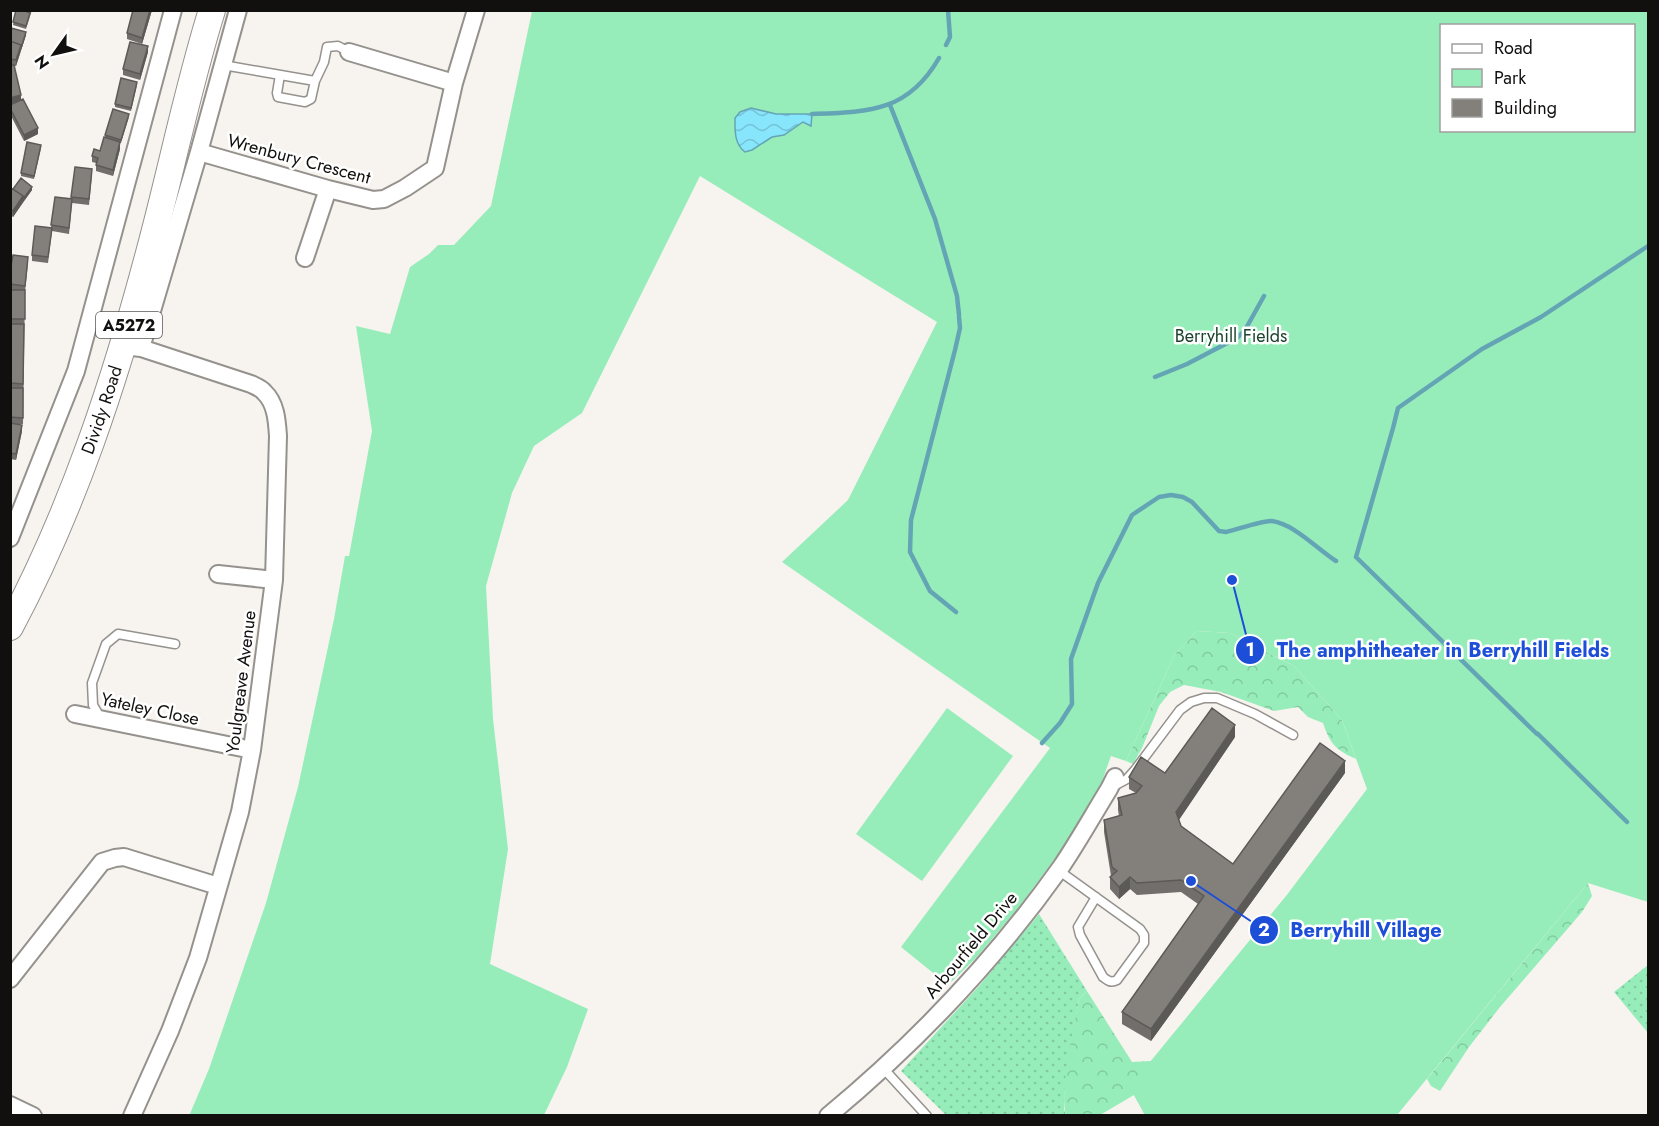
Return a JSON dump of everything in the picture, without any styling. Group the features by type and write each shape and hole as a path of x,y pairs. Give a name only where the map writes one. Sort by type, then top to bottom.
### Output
{"main road":[{"name":"Dividy Road","path":"10,627 32,586 78,482 132,347 149,253 199,51 212,10"}],"street":[{"name":"Dividy Road","path":"10,538 76,371 173,10"},
{"name":"Dividy Road","path":"132,347 199,152 238,10"},
{"name":"Wrenbury Crescent","path":"199,152 328,189 373,200 384,199 435,168 454,83 476,10"},
{"path":"349,52 454,83"},
{"path":"305,258 328,189"},
{"name":"Youlgreave Avenue","path":"132,347 251,384 265,392 273,403 278,436 273,580 252,750 240,812 194,968 137,1114"},
{"path":"218,574 273,580"},
{"name":"Yateley Close","path":"75,714 252,750"},
{"name":"Arbourfield Drive","path":"828,1116 913,1040 964,987 1058,870 1112,783"},
{"path":"10,979 102,862 123,857 218,886"},
{"path":"10,1105 33,1116"}],"lane":[{"path":"280,75 278,97 305,102 311,99 327,47 338,46 349,52"},
{"path":"223,66 315,81"},
{"path":"102,719 93,705 92,683 106,644 118,634 176,644"},
{"path":"1112,783 1127,779 1180,710 1191,702 1204,698 1217,698 1255,714 1293,735"},
{"path":"1058,870 1096,897 1140,929 1144,934 1144,943 1117,980 1112,982 1103,977 1078,927 1096,897"},
{"path":"883,1068 927,1116"}],"green space":[{"name":"Berryhill Fields","path":"532,11 1648,11 1648,902 1588,883 1397,1115 1145,1115 1134,1095 1151,1061 1287,895 1367,789 1342,720 1294,666 1230,633 1197,631 1175,654 1126,761 1111,756 1100,787 1079,826 1020,906 976,958 948,985 901,947 1050,748 782,562 848,500 937,322 700,176 582,413 534,446 512,493 486,586 493,719 508,849 490,964 588,1009 567,1067 544,1115 189,1116 209,1069 266,903 298,787 345,556 349,556 372,431 356,326 390,334 410,267 438,245 454,245 491,206"},
{"path":"1197,631 1230,633 1294,666 1342,720 1356,759 1335,746 1323,723 1308,717 1298,707 1274,711 1221,692 1184,685 1170,692 1159,706 1133,764 1126,761 1175,654"},
{"path":"947,708 1013,756 922,881 856,834"},
{"path":"1343,821 1145,1115 1134,1095 1100,1115 1066,1115 1064,1090 1079,999 1087,991 1132,1062 1151,1061 1287,895"},
{"path":"1588,883 1592,896 1582,912 1500,1007 1469,1047 1440,1091 1431,1086 1427,1079"},
{"path":"1039,914 1087,991 1079,999 1074,1028 1065,1084 1064,1109 1066,1115 946,1115 901,1071 979,986"},
{"path":"1648,965 1648,1033 1614,992"}],"water":[{"path":"751,108 776,114 812,114 811,126 803,122 784,135 772,137 745,152 737,141 735,118 740,112"}],"building":[{"path":"16,10 30,13 26,26 13,22"},
{"path":"133,10 150,10 142,38 127,33"},
{"path":"11,28 26,32 21,48 21,45 10,41"},
{"path":"10,41 21,45 16,60 10,59"},
{"path":"130,42 148,46 140,74 123,69"},
{"path":"10,65 14,65 21,95 10,98"},
{"path":"121,78 137,82 131,108 115,104"},
{"path":"23,99 38,128 24,135 10,108 10,105"},
{"path":"113,109 129,114 121,140 105,135"},
{"path":"104,137 120,142 113,170 96,165 98,158 92,156 94,149 100,151"},
{"path":"27,142 41,145 34,176 21,173"},
{"path":"75,167 92,169 89,199 71,197"},
{"path":"21,178 32,187 23,199 23,196 13,189"},
{"path":"11,188 23,196 13,211 10,209"},
{"path":"55,197 72,199 69,228 51,225"},
{"path":"35,226 52,228 48,257 32,255"},
{"path":"13,255 28,257 25,286 10,284"},
{"path":"10,290 25,290 25,319 10,319"},
{"path":"10,324 24,324 23,384 10,383"},
{"path":"10,388 23,388 23,418 10,417"},
{"path":"10,423 22,425 16,454 10,453"},
{"path":"1212,708 1235,725 1176,812 1181,826 1233,864 1320,743 1345,761 1151,1029 1122,1012 1204,896 1181,880 1137,883 1130,877 1119,887 1110,877 1117,871 1112,867 1104,820 1122,815 1118,798 1136,793 1142,786 1129,777 1141,757 1165,773"}],"waterway":[{"path":"946,45 950,37 948,10"},
{"path":"812,114 852,112 885,106 914,89 927,76 939,58"},
{"path":"890,105 935,219 957,296 959,315"},
{"path":"1356,557 1398,408 1482,349 1541,317 1648,246"},
{"path":"1155,377 1187,364 1237,338 1245,330 1264,296"},
{"path":"956,612 930,591 910,552 911,520 955,350 960,328 959,317"},
{"path":"1042,743 1060,723 1072,704 1071,659 1098,583 1132,515 1159,497 1171,495 1183,497 1192,502 1219,531 1226,532 1268,521 1280,523 1297,532 1336,561"},
{"path":"1356,557 1537,734"},
{"path":"1538,734 1627,822"}],"place":[{"name":"The amphitheater in Berryhill Fields","path":"1232,580"},
{"name":"Berryhill Village","path":"1191,881"}]}
